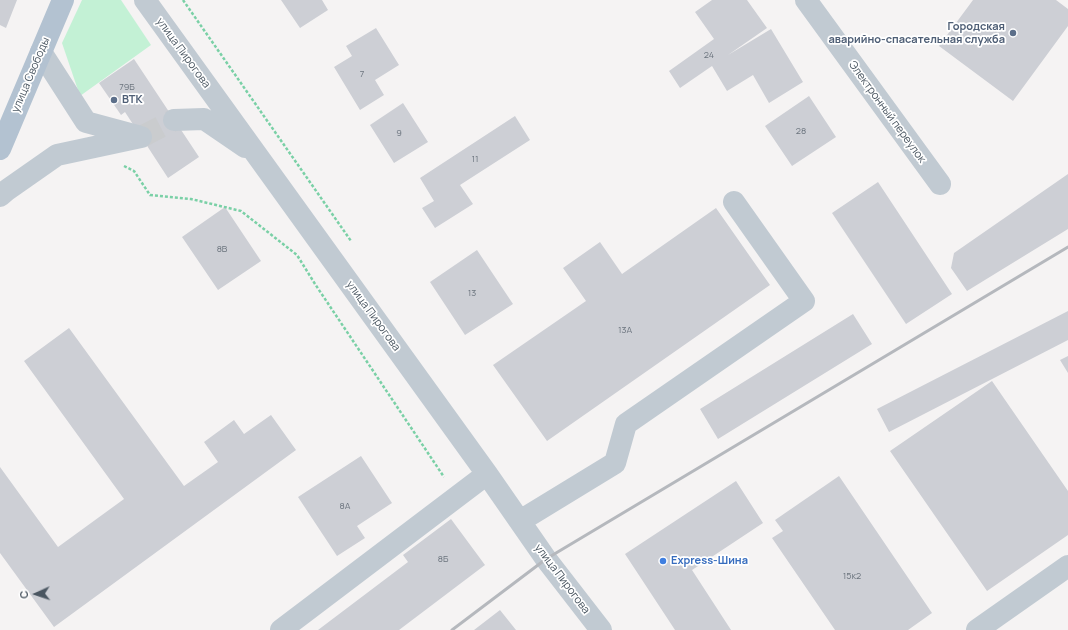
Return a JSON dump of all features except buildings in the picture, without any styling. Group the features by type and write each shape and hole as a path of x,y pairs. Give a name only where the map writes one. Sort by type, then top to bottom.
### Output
{"main road":[{"name":"улица Свободы","path":"0,149 63,0"}],"street":[{"name":"улица Пирогова","path":"145,0 487,474 546,559 601,630"},
{"name":"Электронный переулок","path":"806,0 940,184"},
{"path":"0,196 56,155 141,137 86,122 41,52"},
{"path":"174,120 204,120 256,154"},
{"path":"520,521 615,463 626,424 804,301 734,202"},
{"path":"281,630 487,474"},
{"path":"977,630 1068,566"}],"path":[{"path":"183,0 352,242"},
{"path":"121,164 134,171 150,195 190,200 241,211 297,255 457,496"}],"green space":[{"path":"82,0 121,0 151,45 80,96 62,43"}],"tunnel":[{"path":"141,137 174,120"}],"railway":[{"path":"452,630 546,559 1068,247"}],"place":[{"name":"Городская аварийно-спасательная служба","path":"1013,33"},
{"name":"ВТК","path":"114,100"},
{"name":"Express-Шина","path":"663,561"}]}
